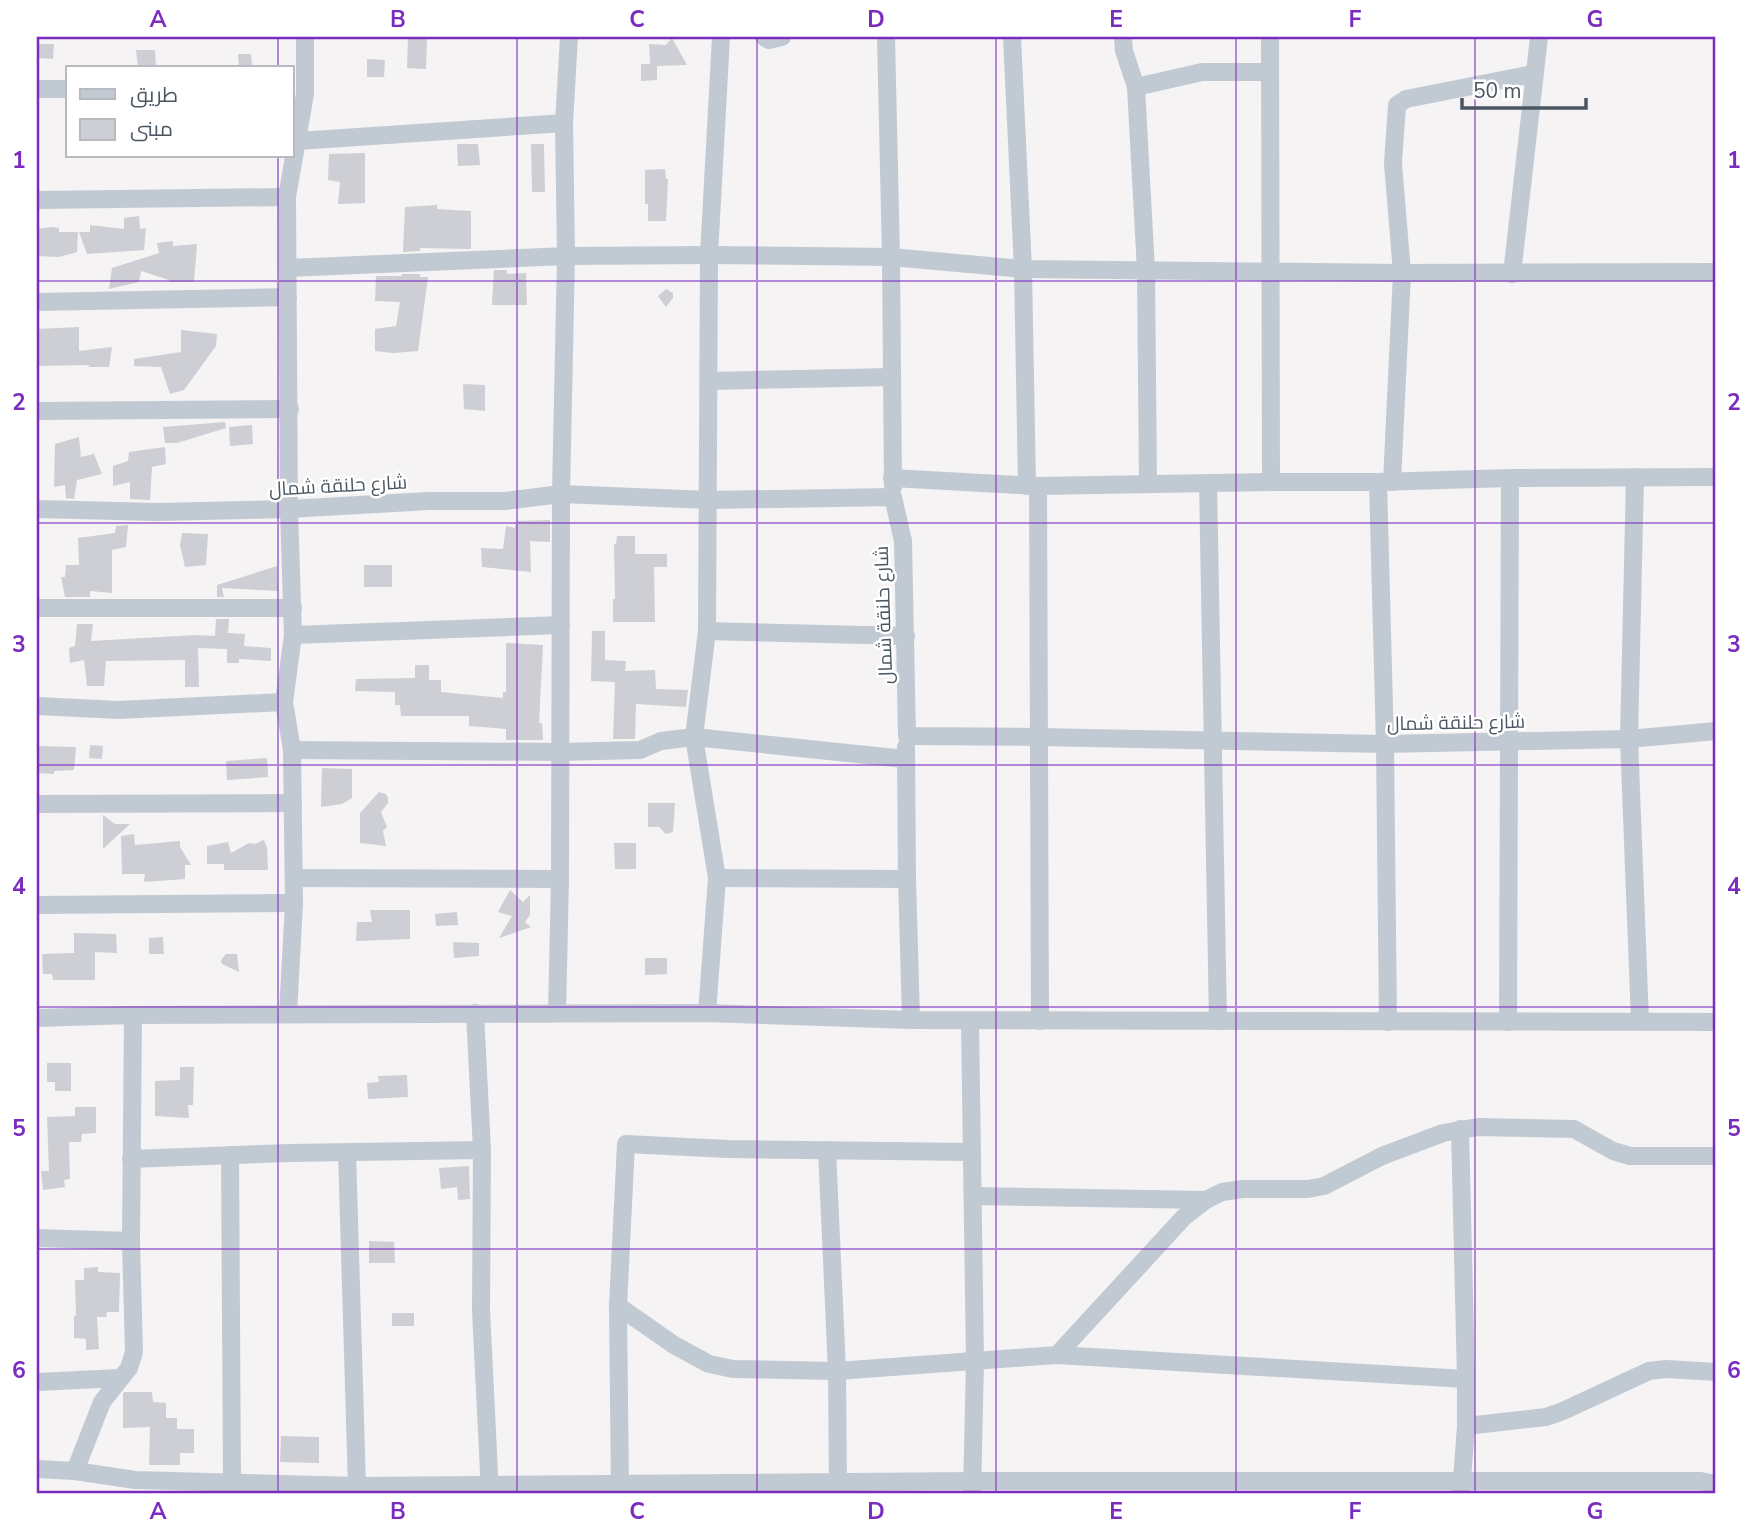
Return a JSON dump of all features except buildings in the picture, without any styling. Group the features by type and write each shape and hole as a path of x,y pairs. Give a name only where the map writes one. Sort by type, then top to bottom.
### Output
{"street":[{"path":"288,1014 294,878 292,750 284,702 293,635 289,509 287,197 298,141 298,94 305,37"},
{"path":"557,1013 561,494 566,256 564,123 569,37"},
{"path":"707,1013 717,878 694,737 707,631 709,255 721,37"},
{"path":"764,37 769,40 782,37"},
{"path":"886,37 893,498"},
{"path":"1012,37 1032,486 1039,737 1040,1021"},
{"path":"1123,37 1124,51 1136,87 1146,270 1148,484"},
{"path":"1270,37 1271,482"},
{"path":"1511,274 1539,37"},
{"path":"1136,87 1202,72 1268,72"},
{"path":"1388,1022 1385,482 1402,273 1393,163 1397,105 1406,99 1533,74"},
{"path":"37,89 66,89"},
{"path":"298,141 564,123"},
{"path":"37,200 287,197"},
{"path":"288,268 566,256 709,255 891,257 1023,269 1511,274 1716,272"},
{"path":"37,302 288,297"},
{"path":"709,381 892,377"},
{"path":"37,411 290,409"},
{"path":"1635,477 1629,738 1640,1021"},
{"path":"892,478 1032,486 1716,477"},
{"path":"1508,1022 1510,478"},
{"path":"1208,483 1218,1021"},
{"name":"شارع حلنقة شمال","path":"37,509 157,512 289,509 429,501 505,501 561,494 709,500 893,498 903,541 906,736 1385,744 1509,743 1716,731"},
{"path":"37,608 293,608"},
{"path":"293,635 561,625"},
{"path":"707,631 906,636"},
{"path":"37,706 118,710 284,702"},
{"path":"906,736 911,1020"},
{"path":"292,750 640,750 661,741 694,737 905,759"},
{"path":"37,804 293,803"},
{"path":"294,878 560,879"},
{"path":"717,878 907,878"},
{"path":"37,905 294,903"},
{"path":"475,1013 482,1150 481,1310 490,1489"},
{"path":"37,1018 133,1015 707,1013 970,1021 1716,1022"},
{"path":"75,1471 103,1402 129,1368 134,1352 131,1241 133,1015"},
{"path":"970,1021 975,1362 972,1487"},
{"path":"1057,1356 1184,1216 1222,1192 1324,1186 1382,1156 1443,1133 1478,1127 1574,1129 1613,1152 1630,1156 1716,1156"},
{"path":"1460,1129 1466,1379 1466,1426 1460,1487"},
{"path":"620,1489 618,1306 626,1144 972,1152"},
{"path":"131,1159 482,1150"},
{"path":"827,1150 837,1371 838,1488"},
{"path":"347,1153 356,1486"},
{"path":"230,1155 232,1482"},
{"path":"973,1196 1206,1200"},
{"path":"37,1238 131,1241"},
{"path":"618,1306 674,1345 709,1364 733,1370 837,1371 1057,1356 1466,1379"},
{"path":"1466,1426 1546,1417 1649,1371 1666,1368 1716,1372"},
{"path":"37,1382 120,1378"},
{"path":"37,1469 75,1471 135,1487 232,1482 307,1489 356,1486 490,1489 1592,1488 1701,1481 1716,1484"}]}
